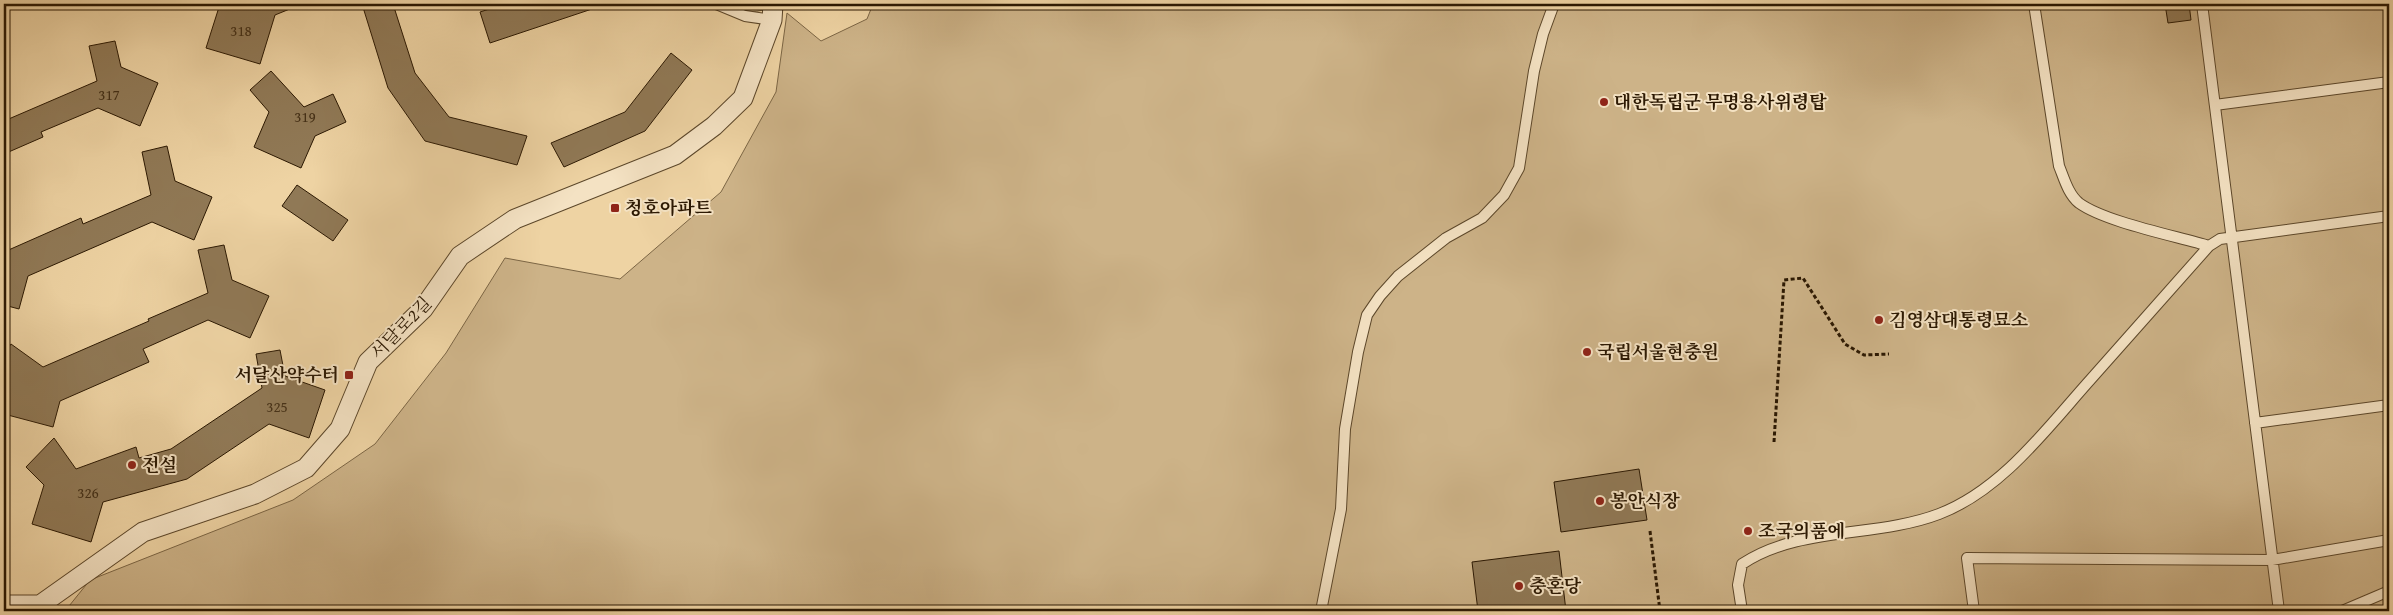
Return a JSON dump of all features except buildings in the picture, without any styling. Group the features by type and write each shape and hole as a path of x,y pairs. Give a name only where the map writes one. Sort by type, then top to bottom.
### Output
{"street":[{"name":"서달로2길","path":"4,605 40,605 143,532 255,494 306,468 340,429 368,362 423,309 460,256 515,219 675,154 714,126 743,98 773,13"}],"lane":[{"path":"716,4 745,16 773,13"},
{"path":"1321,611 1341,509 1345,429 1358,352 1368,315 1380,296 1398,276 1446,238 1482,218 1504,195 1519,168 1534,70 1543,34 1554,4"},
{"path":"2034,4 2059,166 2068,190 2078,202 2104,216 2210,246"},
{"path":"2202,4 2233,237 2278,611"},
{"path":"2215,105 2389,82"},
{"path":"1742,611 1738,585 1742,564 1759,553 1791,543 1918,520 1955,507 1983,489 2041,435 2210,246 2220,239 2389,216"},
{"path":"2255,424 2389,405"},
{"path":"1974,611 1967,558 2272,560 2389,540"},
{"path":"2342,611 2389,591"}],"path":[{"path":"1774,442 1784,280 1803,278 1845,344 1864,355 1889,354"},
{"path":"1650,531 1660,611"}],"shaded area":[{"path":"732,4 765,4 766,9 748,11"},
{"name":"국립서울현충원","path":"873,4 2389,4 2389,611 65,611 90,580 293,500 375,444 446,353 505,258 620,279 721,192 776,92 787,13 821,41 867,19"}],"place":[{"name":"대한독립군 무명용사위령탑","path":"1604,102"},
{"name":"청호아파트","path":"615,208"},
{"name":"김영삼대통령묘소","path":"1879,320"},
{"name":"국립서울현충원","path":"1587,352"},
{"name":"서달산약수터","path":"349,375"},
{"name":"전설","path":"132,465"},
{"name":"봉안식장","path":"1600,501"},
{"name":"조국의품에","path":"1748,531"},
{"name":"충혼당","path":"1519,586"}]}
